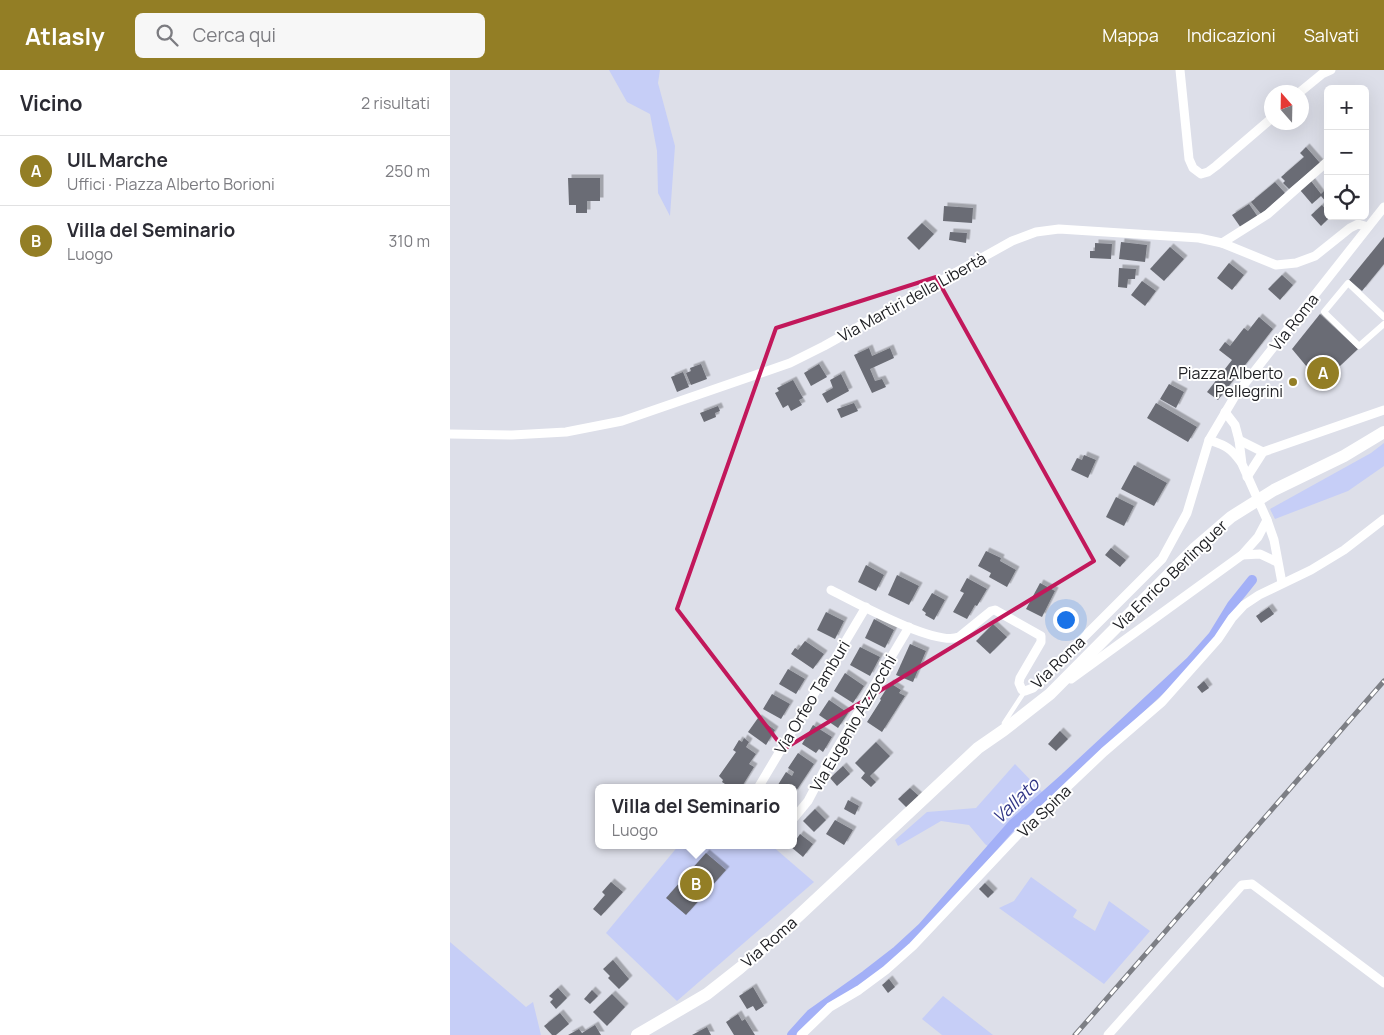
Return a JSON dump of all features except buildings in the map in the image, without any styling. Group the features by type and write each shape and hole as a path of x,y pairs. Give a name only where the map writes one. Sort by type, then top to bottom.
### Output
{"main road":[{"name":"Via Enrico Berlinguer","path":"978,748 1050,694 1196,548 1232,517 1274,490 1344,456 1384,432"},
{"name":"Via Roma","path":"638,1035 707,994 740,968 814,902 978,748"}],"street":[{"path":"1180,70 1189,159 1193,168 1201,174 1208,172 1216,166 1264,125"},
{"path":"1309,85 1322,74 1331,70"},
{"path":"1222,243 1268,214 1324,165"},
{"name":"Via Roma","path":"1025,691 1033,688 1162,559 1187,513 1210,440 1235,396 1384,207"},
{"name":"Via Martiri della Libertà","path":"450,434 512,435 566,432 622,421 790,363 1012,241 1036,232 1059,229 1199,238 1222,243 1276,265 1296,263 1315,256 1350,228 1358,224 1368,227"},
{"path":"1384,317 1348,283 1324,312 1359,346 1384,324"},
{"path":"1247,477 1263,452 1384,410"},
{"path":"1225,412 1235,425 1242,464 1274,540 1282,583"},
{"path":"1210,440 1232,450 1242,464"},
{"path":"1239,440 1263,452"},
{"name":"Via Spina","path":"801,1035 830,1007 859,990 886,970 913,946 1025,827 1104,752 1162,702 1218,640 1232,618 1244,605 1259,595 1310,570 1344,550 1384,519"},
{"path":"1050,694 1242,555 1258,537 1267,520"},
{"path":"1242,555 1260,554 1277,562"},
{"path":"831,590 909,627 942,638 954,639 959,637 986,614 995,610 1032,629 1039,633 1042,639 1020,678 1020,687 1025,691"},
{"name":"Via Orfeo Tamburi","path":"760,784 866,607"},
{"name":"Via Eugenio Azzocchi","path":"797,814 808,801 827,765 909,627"},
{"path":"1108,1035 1242,885 1252,884 1384,983"}],"lane":[{"name":"Via Roma","path":"978,748 1007,720 1025,691"}],"highlighted area":[{"path":"936,277 1094,561 784,749 677,609 776,328"}],"shaded area":[{"path":"609,70 660,70 658,83 675,146 670,216 658,193 657,151 650,114 627,102"},
{"path":"1384,443 1384,466 1348,491 1275,519 1270,509 1371,453"},
{"path":"1015,764 1043,793 1052,799 997,853 985,844 969,825 941,821 898,846 895,840 927,812 976,808"},
{"path":"676,849 776,849 814,882 677,1001 606,933"},
{"path":"1031,877 1077,910 1073,917 1095,931 1109,901 1150,931 1104,984 999,908 1014,901"},
{"path":"450,942 526,1007 533,1002 541,1035 450,1035"},
{"path":"943,996 993,1035 942,1035 922,1019"}],"waterway":[{"name":"Vallato","path":"792,1035 811,1014 897,951 922,928 1013,824 1190,662 1213,636 1232,605 1252,580"}],"railway":[{"path":"1075,1035 1384,681"}],"place":[{"name":"UIL Marche","path":"1323,373"},
{"name":"Piazza Alberto Pellegrini","path":"1293,382"},
{"name":"Villa del Seminario","path":"696,884"}]}
